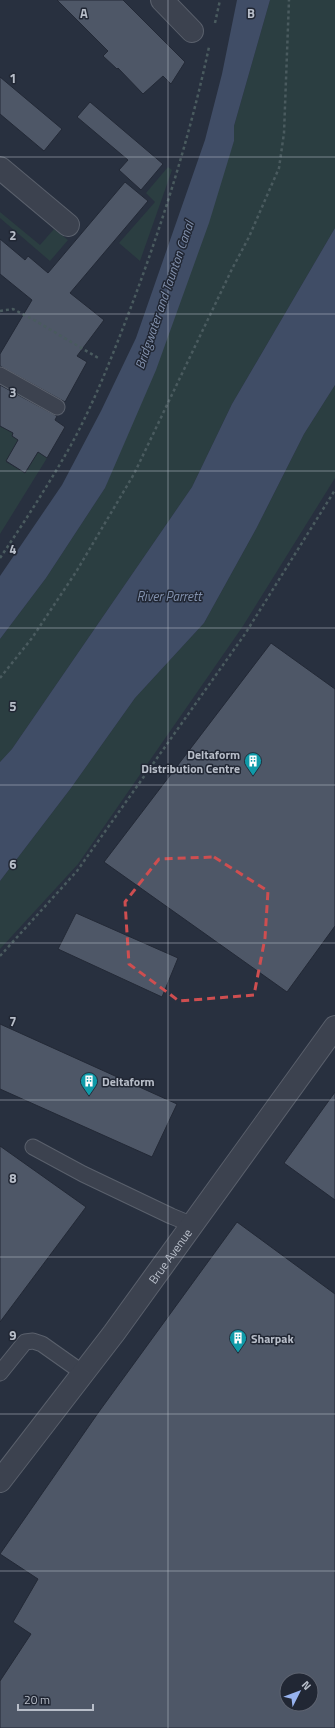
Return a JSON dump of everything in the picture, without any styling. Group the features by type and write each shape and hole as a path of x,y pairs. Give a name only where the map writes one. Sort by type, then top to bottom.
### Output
{"street":[{"path":"162,0 192,31"},
{"path":"0,168 68,224"},
{"name":"Brue Avenue","path":"0,1481 114,1333 335,1027"}],"lane":[{"path":"0,375 57,407"},
{"path":"33,1147 83,1174 193,1225"},
{"path":"0,1373 25,1342 33,1341 42,1344 83,1373"}],"path":[{"path":"214,28 220,0"},
{"path":"0,678 32,638 76,572 134,474 156,431 180,376 232,269 250,237 278,168 284,125 289,0"},
{"path":"0,558 26,519 71,444 106,372 152,250 195,110 211,42"},
{"path":"0,311 13,309 100,359"},
{"path":"0,956 81,865 245,634 335,490"}],"highlighted area":[{"path":"214,857 268,891 265,938 254,995 179,1001 129,964 125,902 159,859"}],"shaded area":[{"path":"270,0 335,0 335,228 232,404 192,487 12,749 0,762 0,639 46,578 105,488 234,141 234,126"},
{"path":"168,167 172,170 140,261 119,243 155,202 146,193"},
{"path":"0,212 40,245 54,229 68,240 50,261 0,218"},
{"path":"335,385 335,478 243,626 78,864 0,949 0,881 71,788 135,698 204,623 256,529 304,434"},
{"path":"0,426 13,433 12,436 18,440 6,462 25,473 38,452 47,458 0,534"}],"water":[{"name":"Bridgwater and Taunton Canal","path":"237,0 270,0 234,126 234,141 209,223 156,370 105,488 46,578 0,639 0,576 62,485 101,411 136,338 205,140 222,74"},
{"name":"River Parrett","path":"335,228 335,385 304,434 256,529 204,623 135,698 71,788 0,881 0,762 12,749 192,487 232,404"}],"building":[{"path":"57,0 123,0 185,62 171,84 163,76 143,94 118,68 117,69 103,56 108,51"},
{"path":"0,77 62,129 44,151 0,114"},
{"path":"90,102 163,164 141,190 119,170 128,160 77,117"},
{"path":"125,182 148,201 70,293 104,320 77,356 87,362 65,402 0,366 0,354 32,300 0,274 0,239 25,260 28,256 48,273"},
{"path":"0,385 57,416 55,420 65,427 47,458 38,452 25,473 6,461 18,440 12,436 13,433 0,426"},
{"name":"Deltaform Distribution Centre","path":"271,643 335,689 335,926 287,992 104,862"},
{"path":"76,913 178,958 162,997 58,949"},
{"name":"Deltaform","path":"0,1024 177,1104 152,1157 0,1089"},
{"path":"335,1092 335,1200 284,1163"},
{"path":"0,1146 86,1207 0,1322"},
{"path":"237,1222 335,1294 335,1728 0,1728 0,1681 31,1634 13,1622 38,1579 0,1554 98,1413"}],"place":[{"name":"Deltaform Distribution Centre","path":"253,776"},
{"name":"Deltaform","path":"89,1096"},
{"name":"Sharpak","path":"238,1353"}]}
